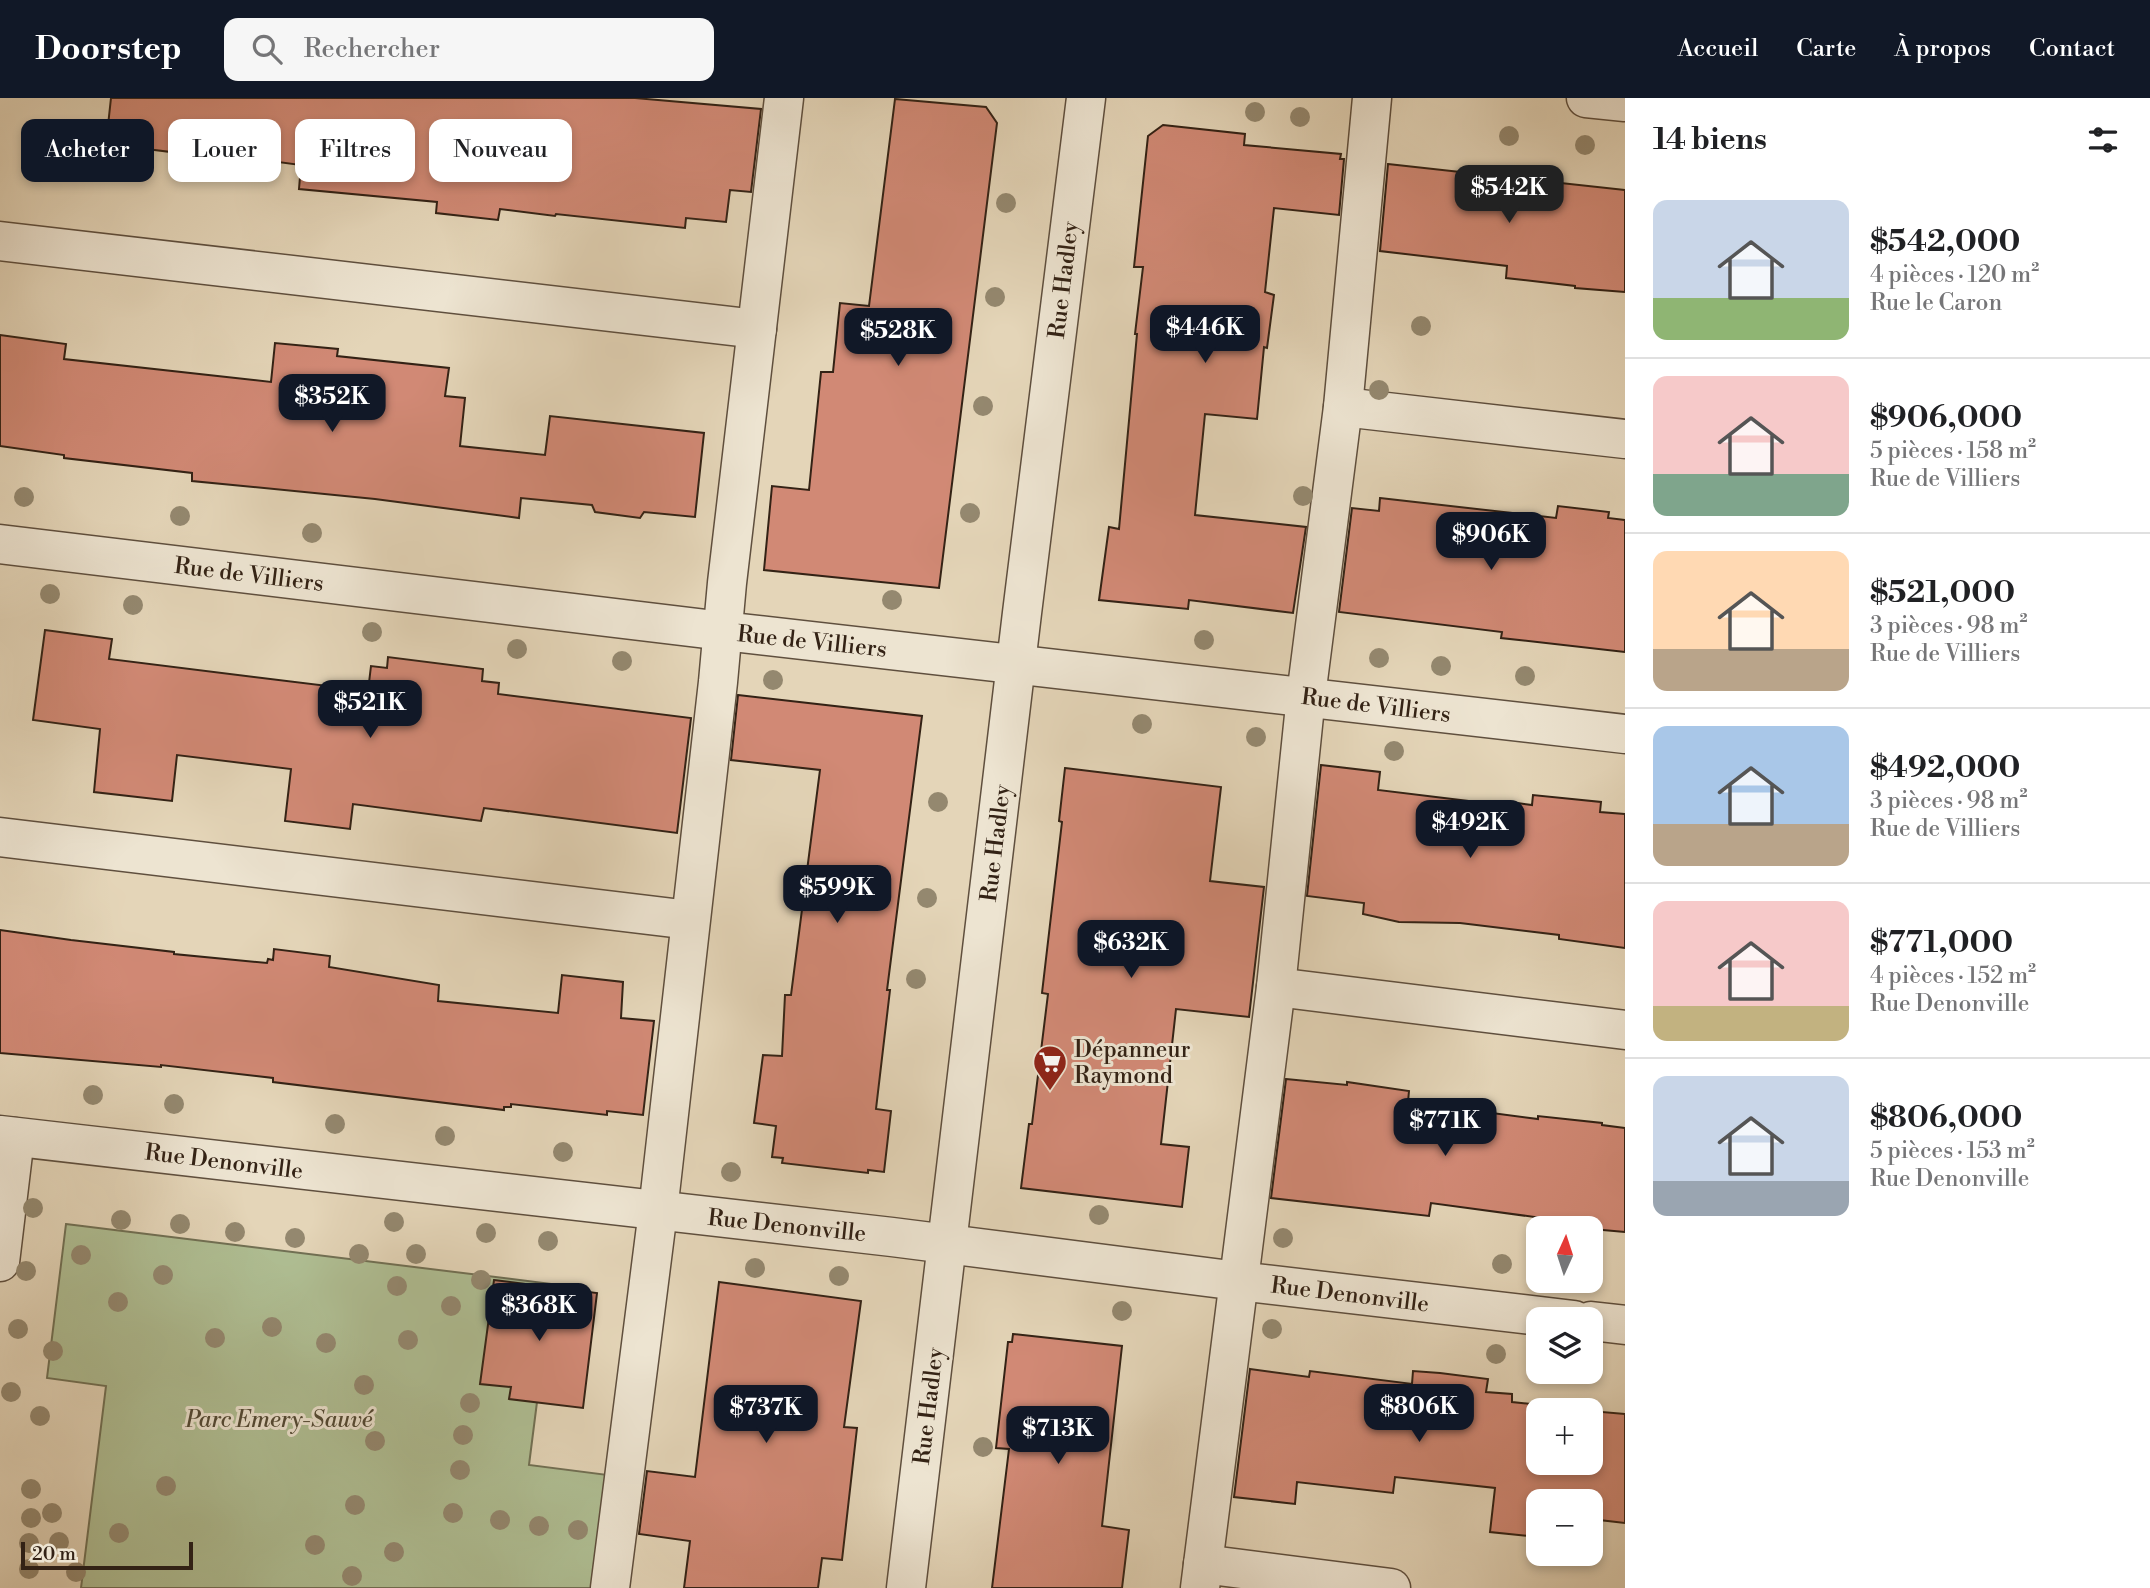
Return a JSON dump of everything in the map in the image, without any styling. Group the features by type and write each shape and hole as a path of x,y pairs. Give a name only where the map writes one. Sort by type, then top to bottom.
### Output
{"street":[{"path":"610,1588 658,1210 784,98"},
{"name":"Rue Hadley","path":"906,1588 1086,98"},
{"path":"1372,98 1343,407 1306,696 1304,736 1276,987 1201,1576 1391,1588"},
{"path":"1586,98 1625,102"},
{"path":"0,242 757,328"},
{"path":"1343,407 1625,439"},
{"name":"Rue de Villiers","path":"0,544 723,631 1625,734"},
{"path":"0,837 690,920"},
{"path":"1276,987 1625,1030"},
{"path":"0,1262 8,1136"},
{"name":"Rue Denonville","path":"8,1136 948,1244 1526,1314"},
{"path":"1603,1322 1625,1325"}],"green space":[{"name":"Parc Emery-Sauvé","path":"66,1224 552,1284 529,1465 608,1475 594,1588 81,1588 106,1386 47,1378"}],"building":[{"path":"111,98 635,98 761,109 751,192 730,190 726,222 686,218 685,228 500,209 498,220 436,213 437,202 299,189 300,182 415,182 415,119 295,119 295,164 281,162 281,119 168,119 168,152 154,150 154,119 109,119"},
{"path":"895,99 986,107 997,123 939,588 764,570 772,486 809,490 821,372 833,372 840,303 869,306"},
{"path":"1163,125 1245,134 1244,145 1341,154 1340,159 1344,159 1339,215 1274,208 1265,292 1274,295 1267,348 1264,347 1257,419 1205,414 1195,515 1306,527 1293,613 1189,600 1188,609 1099,600 1109,527 1119,529 1143,267 1134,267 1148,136"},
{"path":"1388,164 1625,190 1625,292 1506,278 1507,266 1380,251"},
{"path":"0,335 66,344 64,359 271,382 275,343 338,349 337,356 449,368 445,396 465,398 460,446 545,455 550,416 704,433 695,517 644,512 640,518 595,512 592,505 521,498 519,518 375,499 192,481 192,473 64,458 64,455 0,446"},
{"path":"1380,498 1556,518 1558,506 1609,512 1608,518 1625,520 1625,652 1501,638 1502,632 1339,612 1352,508 1379,511"},
{"path":"45,630 112,639 109,659 368,691 371,666 387,668 388,657 483,669 482,681 499,683 498,694 691,718 677,833 484,808 481,821 353,804 350,829 285,821 291,769 177,755 172,801 94,792 100,729 33,720"},
{"path":"738,695 922,716 887,990 890,990 876,1109 891,1111 884,1172 868,1170 868,1173 782,1163 783,1158 772,1157 776,1126 754,1123 763,1055 782,1056 785,995 791,995 820,770 731,760"},
{"path":"1321,765 1380,772 1378,790 1510,806 1510,802 1532,805 1533,795 1601,802 1600,812 1625,814 1625,948 1559,939 1559,935 1460,923 1399,922 1363,914 1364,903 1307,896"},
{"path":"1065,768 1221,787 1210,881 1264,887 1249,1017 1176,1009 1161,1144 1189,1147 1182,1207 1021,1188 1048,994 1042,993 1062,822 1059,821"},
{"path":"0,930 174,954 267,963 268,959 273,960 274,949 330,956 329,967 439,985 438,1001 558,1013 562,975 623,982 621,1018 654,1021 643,1115 607,1111 607,1115 511,1104 511,1107 504,1107 504,1110 273,1082 273,1078 161,1065 0,1053"},
{"path":"1286,1079 1347,1085 1347,1082 1409,1091 1408,1102 1538,1119 1538,1116 1602,1123 1625,1128 1625,1232 1603,1230 1603,1216 1527,1216 1431,1203 1429,1216 1271,1198"},
{"path":"494,1280 597,1293 583,1408 509,1399 511,1387 480,1384"},
{"path":"719,1282 861,1301 844,1427 857,1428 842,1560 822,1558 818,1588 684,1588 690,1541 639,1534 647,1471 695,1477"},
{"path":"1013,1334 1122,1346 1102,1526 1129,1530 1122,1588 992,1588 1009,1449 996,1448 1008,1342 1012,1342"},
{"path":"1250,1369 1309,1377 1310,1371 1412,1384 1413,1371 1488,1379 1486,1392 1512,1394 1512,1402 1526,1403 1526,1475 1603,1475 1603,1412 1625,1414 1625,1523 1603,1520 1603,1489 1526,1489 1526,1536 1490,1532 1495,1488 1395,1477 1393,1493 1297,1482 1295,1504 1234,1497"}],"place":[{"name":"Dépanneur Raymond","path":"1050,1092"}]}
